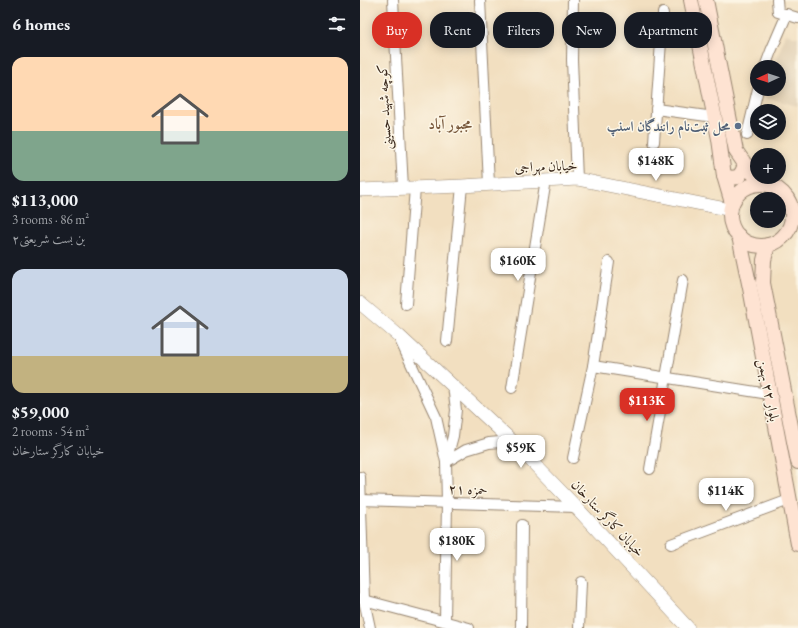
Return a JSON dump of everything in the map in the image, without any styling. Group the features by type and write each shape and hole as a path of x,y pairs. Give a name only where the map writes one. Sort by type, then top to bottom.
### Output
{"main road":[{"path":"691,0 719,139 724,176 731,207 730,219 733,228 739,236 747,242 757,246 768,245 778,241 792,231 790,224 791,214 789,203 786,198"},
{"path":"706,0 736,151 750,170"},
{"path":"724,176 731,178 738,177 745,165"},
{"path":"731,207 735,198 743,190 753,185 764,184 781,192"},
{"path":"786,194 798,197"},
{"name":"بلوار ۲۲ بهمن","path":"739,236 798,544"},
{"name":"بلوار ۲۲ بهمن","path":"768,245 764,260 763,283 795,429 798,462"},
{"path":"746,271 753,265 759,266 764,272"}],"street":[{"name":"کوچه شهید حسینی","path":"393,0 409,188 406,304"},
{"path":"480,0 489,184"},
{"path":"573,0 572,60 577,179"},
{"path":"768,60 782,13 777,0"},
{"path":"782,13 798,18"},
{"path":"654,142 660,48"},
{"path":"747,135 756,96"},
{"path":"656,109 714,117"},
{"name":"خیابان مهراجی","path":"360,190 577,179 731,207"},
{"path":"512,388 546,180"},
{"path":"446,341 462,186"},
{"path":"573,458 593,366 609,262"},
{"path":"650,469 683,280"},
{"name":"خیابان کارگر ستارخان","path":"360,303 399,336 512,441 576,507 688,628"},
{"path":"399,336 436,417 446,462 447,502 445,621"},
{"path":"593,366 769,394"},
{"path":"446,462 453,436 456,410 453,386"},
{"path":"446,462 466,450 489,443 512,441"},
{"path":"360,477 362,599 370,628"},
{"name":"حمزه ۲۱","path":"361,500 576,507"},
{"path":"670,544 789,500"},
{"path":"521,628 522,525"},
{"path":"579,628 581,582"},
{"path":"362,599 469,628"}],"shaded area":[{"path":"785,34 798,37 798,106 765,98 766,96 786,96 786,60 777,60"}],"place":[{"name":"محل ثبت‌نام رانندگان اسنپ","path":"738,126"}],"district":[{"name":"مجبور آباد","path":"450,124"}]}
